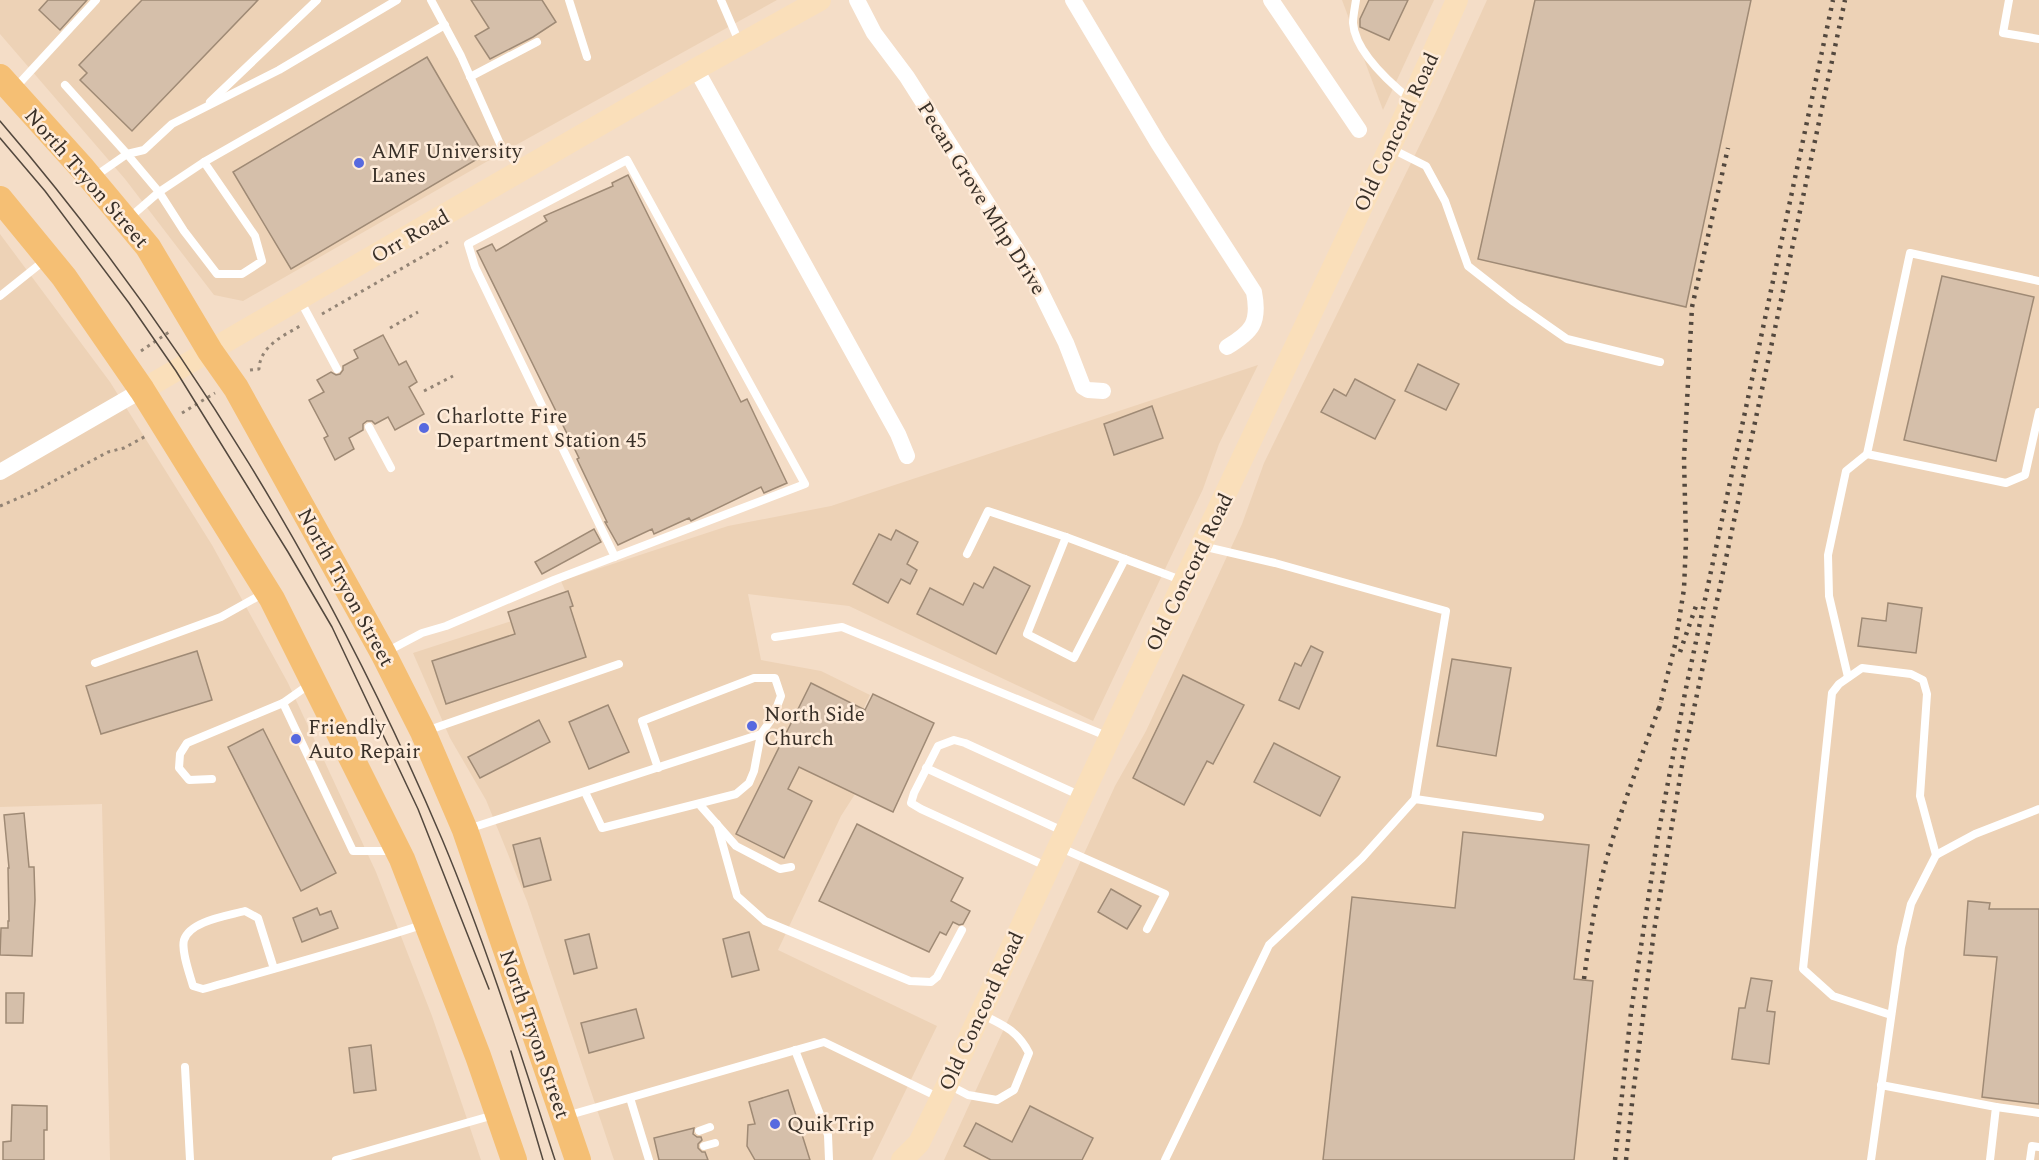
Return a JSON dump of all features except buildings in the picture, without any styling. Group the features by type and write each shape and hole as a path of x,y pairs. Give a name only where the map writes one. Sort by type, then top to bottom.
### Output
{"main road":[{"name":"North Tryon Street","path":"6,84 148,247 210,351 236,388 383,653 423,732 465,831 578,1160"},
{"path":"0,200 64,278 142,390 267,591 398,851 428,923 514,1160"}],"street":[{"name":"Orr Road","path":"0,472 696,69 820,0"},
{"name":"Pecan Grove Mhp Drive","path":"857,0 874,33 907,77 1032,274 1066,344 1083,387 1088,390 1103,391"},
{"path":"1073,0 1158,143 1254,292 1255,317 1251,327 1246,335 1227,347"},
{"path":"1270,0 1359,130"},
{"name":"Old Concord Road","path":"902,1160 920,1151 944,1091 1390,148 1457,0"},
{"path":"696,69 898,434 907,456"}],"lane":[{"path":"6,84 96,0"},
{"path":"203,108 317,0"},
{"path":"91,179 127,154 144,150 172,124 279,70 397,0"},
{"path":"431,0 470,77 501,146 523,170"},
{"path":"569,0 587,57"},
{"path":"721,0 740,44"},
{"path":"1356,0 1353,24 1361,48 1389,83 1412,100"},
{"path":"2009,0 2003,33 2039,39"},
{"path":"126,221 159,192 204,162 445,25"},
{"path":"470,77 537,42"},
{"path":"65,85 159,192 184,231 217,274 242,274 262,261 255,236 204,162"},
{"path":"1390,148 1426,166 1445,201 1468,266 1495,288 1567,339 1660,362"},
{"path":"383,653 422,633 446,626 554,580 615,557 805,484 627,160 468,244 475,267 615,557"},
{"path":"1848,677 1829,596 1828,555 1846,471 1867,454 1910,253 2039,281"},
{"path":"0,296 48,258"},
{"path":"299,300 337,369"},
{"path":"1867,454 2006,483 2025,476 2039,412"},
{"path":"369,427 391,468"},
{"path":"967,554 988,511 1066,537 1185,582"},
{"path":"1066,537 1027,634 1074,658 1125,559"},
{"path":"1165,1160 1269,945 1362,858 1415,799 1446,611 1275,563 1201,546"},
{"path":"95,663 221,617 267,591"},
{"path":"775,637 842,627 1110,737"},
{"path":"423,732 619,664"},
{"path":"1891,1015 1833,996 1803,969 1832,693 1839,684 1862,668 1911,674 1923,680 1927,694 1920,796 1936,855"},
{"path":"585,792 602,828 736,794 749,783 754,771 761,734 773,717 781,696 775,678 754,678 642,721 658,768"},
{"path":"212,779 189,780 178,768 180,753 187,743 283,703 313,682"},
{"path":"283,703 353,851 398,851"},
{"path":"465,831 761,734"},
{"path":"1082,796 954,740 938,746 911,802 921,809 1057,849 1165,894 1147,929"},
{"path":"926,768 1057,849"},
{"path":"1415,799 1540,817"},
{"path":"699,804 736,846 780,869 791,867"},
{"path":"1871,1160 1900,947 1911,904 1936,855 1976,834 2039,809"},
{"path":"717,824 737,896 765,921 910,981 921,982 931,982 937,977 962,930"},
{"path":"274,969 258,918 245,911 195,925 184,939 193,986 202,989 274,969 428,923"},
{"path":"564,1117 824,1041 944,1091 997,1100 1014,1090 1029,1053 1021,1037 1000,1023 980,1014"},
{"path":"795,1050 828,1134 829,1160"},
{"path":"184,1067 190,1160"},
{"path":"1881,1084 1996,1107 2039,1113"},
{"path":"630,1098 649,1160"},
{"path":"1990,1160 1996,1107"},
{"path":"336,1160 498,1113"},
{"path":"699,1131 710,1127"},
{"path":"704,1146 715,1143"},
{"path":"645,1148 655,1145"},
{"path":"2030,1160 2032,1146 2039,1147"}],"path":[{"path":"250,370 259,369 263,354 275,341 448,242"},
{"path":"390,328 418,312"},
{"path":"141,351 173,329"},
{"path":"424,391 453,376"},
{"path":"176,417 218,391"},
{"path":"0,507 108,452 124,448 153,432"}],"shaded area":[{"path":"0,0 777,0 507,150 243,301 214,295 125,179 0,34"},
{"path":"1342,0 1434,0 1383,110"},
{"path":"1487,0 2039,0 2039,1160 944,1160 1115,786 1146,731 1242,524 1264,463 1436,112"},
{"path":"0,234 110,382 212,545 288,683 376,872 432,1016 481,1160 110,1160 102,804 0,807"},
{"path":"1258,365 1219,444 1203,489 1093,721 849,606 748,594 761,660 821,671 870,695 856,724 889,741 841,816 778,950 937,1026 872,1160 614,1160 527,901 486,800 450,738 413,653 570,602 561,581 728,526 831,506"}],"tram line":[{"path":"0,121 131,287 192,374 249,463 302,554 399,743 442,839 502,998 555,1160"},
{"path":"0,138 45,191 129,303 176,371 332,627 418,809 489,989"},
{"path":"511,1051 543,1160"}],"railway":[{"path":"1615,1160 1631,1012 1658,835 1685,693 1833,0"},
{"path":"1626,1160 1654,931 1683,760 1845,0"},
{"path":"1659,709 1675,645 1684,589 1686,541 1684,459 1692,307 1728,148"},
{"path":"1680,652 1696,606"},
{"path":"1584,979 1598,893 1605,865 1624,803 1661,702"}],"place":[{"name":"AMF University Lanes","path":"359,163"},
{"name":"Charlotte Fire Department Station 45","path":"424,428"},
{"name":"North Side Church","path":"752,726"},
{"name":"Friendly Auto Repair","path":"296,739"},
{"name":"QuikTrip","path":"775,1124"}]}
